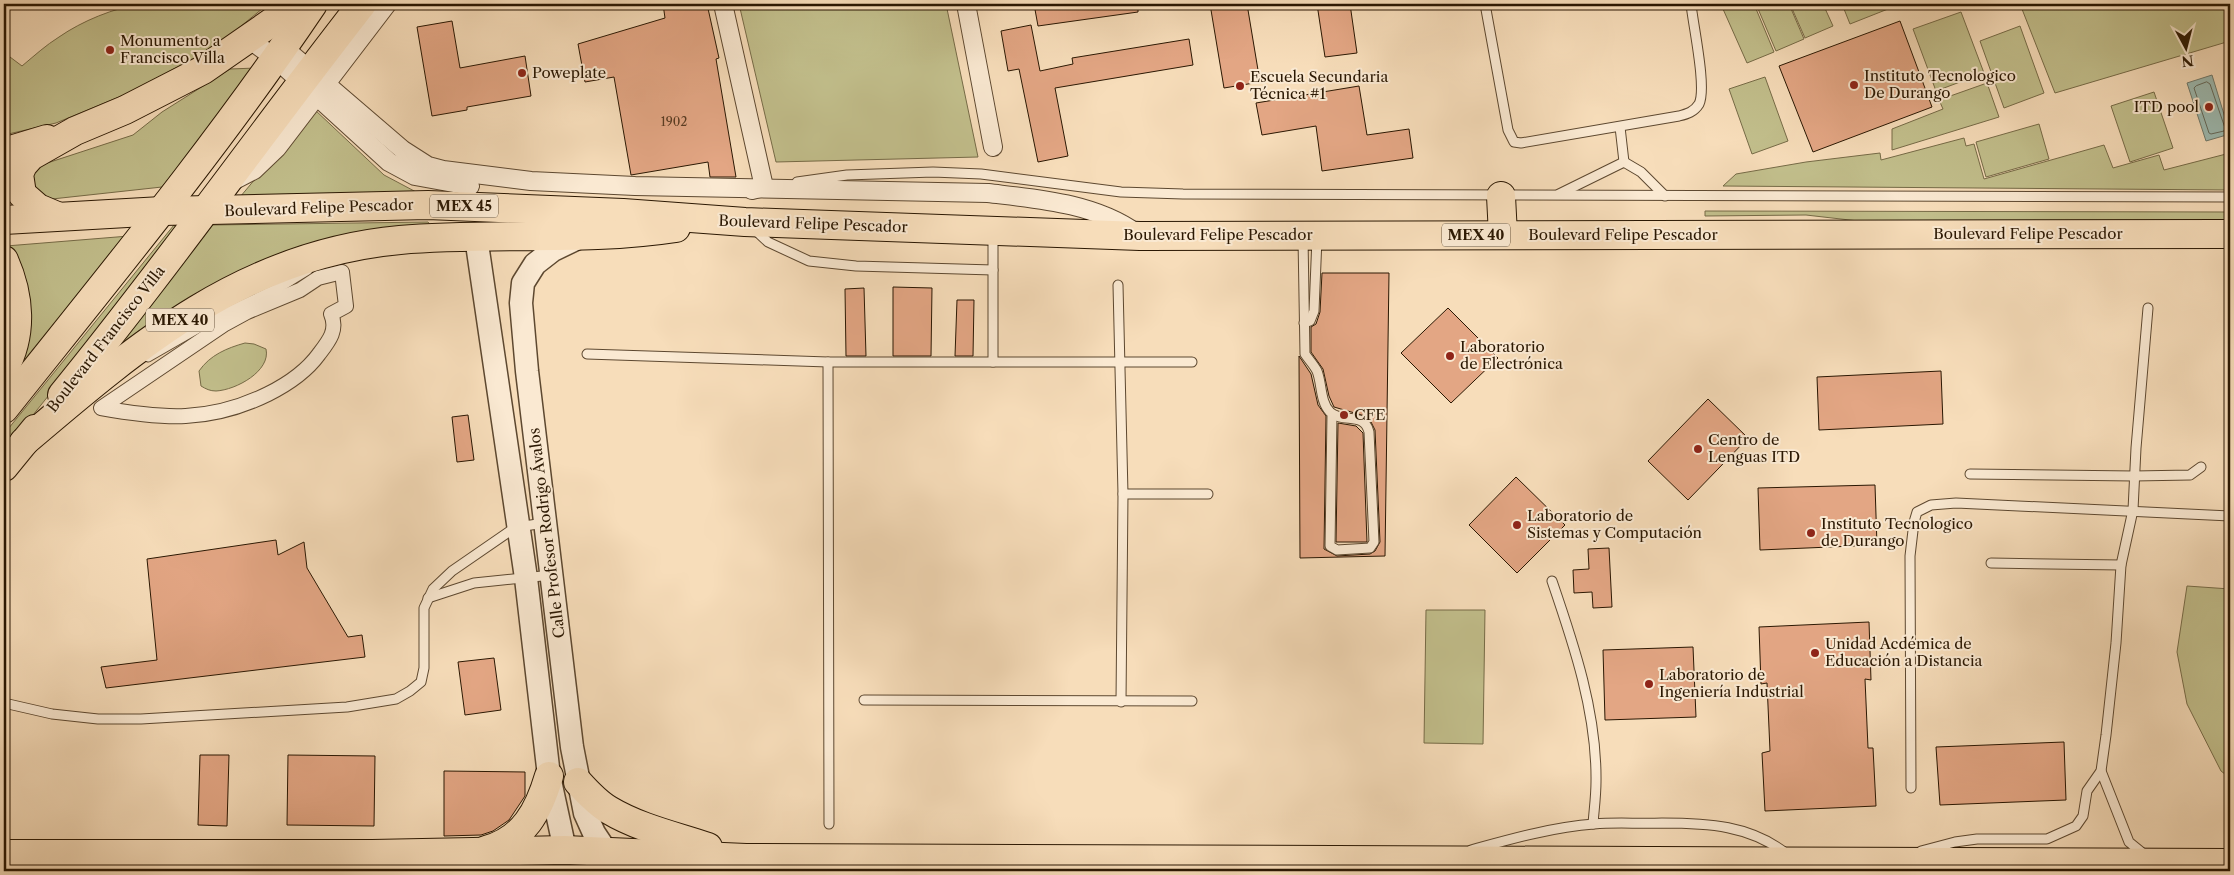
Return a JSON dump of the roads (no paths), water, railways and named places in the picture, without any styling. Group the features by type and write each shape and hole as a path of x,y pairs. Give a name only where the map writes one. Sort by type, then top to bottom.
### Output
{"main road":[{"path":"4,152 75,131 125,110 171,87 203,70 298,4"},
{"path":"4,409 162,211 280,53 313,4"},
{"name":"MEX 40","path":"206,211 224,186 313,84 362,4"},
{"path":"57,216 38,208 22,194 18,184 19,174 23,165 31,156 75,131"},
{"path":"1501,196 1503,235"},
{"path":"428,205 476,237"},
{"name":"Boulevard Felipe Pescador","path":"206,211 428,205 623,213 734,221 1140,236 2230,234"},
{"name":"MEX 45","path":"4,220 162,211 206,211"},
{"name":"Boulevard Francisco Villa","path":"4,467 206,211"},
{"name":"MEX 40","path":"24,442 115,367 163,331 218,296 247,281 332,264 399,240 476,237 580,237 652,232 734,221"},
{"path":"4,260 15,291 17,327 15,344 4,369"},
{"path":"474,852 494,848 506,842 527,823 538,809 549,776"},
{"path":"578,782 593,798 609,810 633,822 746,858"},
{"path":"4,854 372,854 565,850 645,871"},
{"path":"372,854 431,871"},
{"path":"604,861 746,858 2230,863"}],"street":[{"path":"313,84 387,4"},
{"path":"723,4 764,187"},
{"path":"966,4 993,147"},
{"path":"249,39 280,53 313,84 388,162 401,170 430,180 561,194 649,198 724,196 764,187 816,191 956,192 1030,198 1085,209 1126,225 1140,236"},
{"name":"Calle Profesor Rodrigo Ávalos","path":"476,237 526,578 549,776 565,850"},
{"name":"Calle Profesor Rodrigo Ávalos","path":"580,237 553,250 535,264 523,283 522,327 578,782 586,813 604,861"},
{"path":"332,264 346,306 331,314 334,322 333,333 313,362 298,376 275,390 224,411 191,416 147,416 101,408 225,324 247,312 300,290 318,278 332,264"}],"lane":[{"path":"1485,4 1508,130 1514,142 1532,142 1689,113 1700,103 1701,79 1691,4"},
{"path":"1620,127 1624,162"},
{"path":"1557,195 1624,162"},
{"path":"1624,162 1641,172 1665,196"},
{"path":"764,187 847,175 933,172 980,174 1121,192 1501,196 2230,197"},
{"path":"734,221 768,242 809,261 856,266 993,270"},
{"path":"993,231 993,362"},
{"path":"1310,235 1304,323 1305,354 1316,370 1327,408 1332,414 1362,421 1367,425 1369,432 1374,542 1370,548 1337,550 1330,546 1332,414"},
{"path":"1304,323 1310,321 1314,311 1310,235"},
{"path":"1118,285 1123,494 1121,702"},
{"path":"2148,308 2134,476 2133,511 2121,565 2116,643 2101,771 2129,842 2138,851 2158,863"},
{"path":"587,354 828,362 1192,362"},
{"path":"828,362 829,824"},
{"path":"1970,474 2190,475 2202,467"},
{"path":"1123,494 1208,494"},
{"path":"1911,788 1910,556 1917,512 1931,505 1956,503 2230,516"},
{"path":"4,704 52,714 141,719 347,707 396,699 421,682 424,668 423,617 428,598 440,581 518,527 546,523"},
{"path":"1991,563 2121,565"},
{"path":"428,598 453,588 474,583 552,575"},
{"path":"1552,581 1571,636 1584,687 1593,740 1595,773 1593,824"},
{"path":"864,700 1192,701"},
{"path":"1890,862 1955,842 2003,838 2047,839 2064,832 2076,826 2084,816 2087,791 2101,771"},
{"path":"1442,860 1492,844 1564,828 1593,824 1708,823 1761,838 1778,847 1796,862"}],"water":[{"name":"ITD pool","path":"2212,75 2230,134 2206,141 2187,83"}],"place":[{"name":"Monumento a Francisco Villa","path":"110,50"},
{"name":"Poweplate","path":"522,73"},
{"name":"Instituto Tecnologico De Durango","path":"1854,85"},
{"name":"Escuela Secundaria Técnica #1","path":"1240,86"},
{"name":"ITD pool","path":"2209,107"},
{"name":"Laboratorio de Electrónica","path":"1450,356"},
{"name":"CFE","path":"1344,415"},
{"name":"Centro de Lenguas ITD","path":"1698,449"},
{"name":"Laboratorio de Sistemas y Computación","path":"1517,525"},
{"name":"Instituto Tecnologico de Durango","path":"1811,533"},
{"name":"Unidad Acdémica de Educación a Distancia","path":"1815,653"},
{"name":"Laboratorio de Ingeniería Industrial","path":"1649,684"}]}
